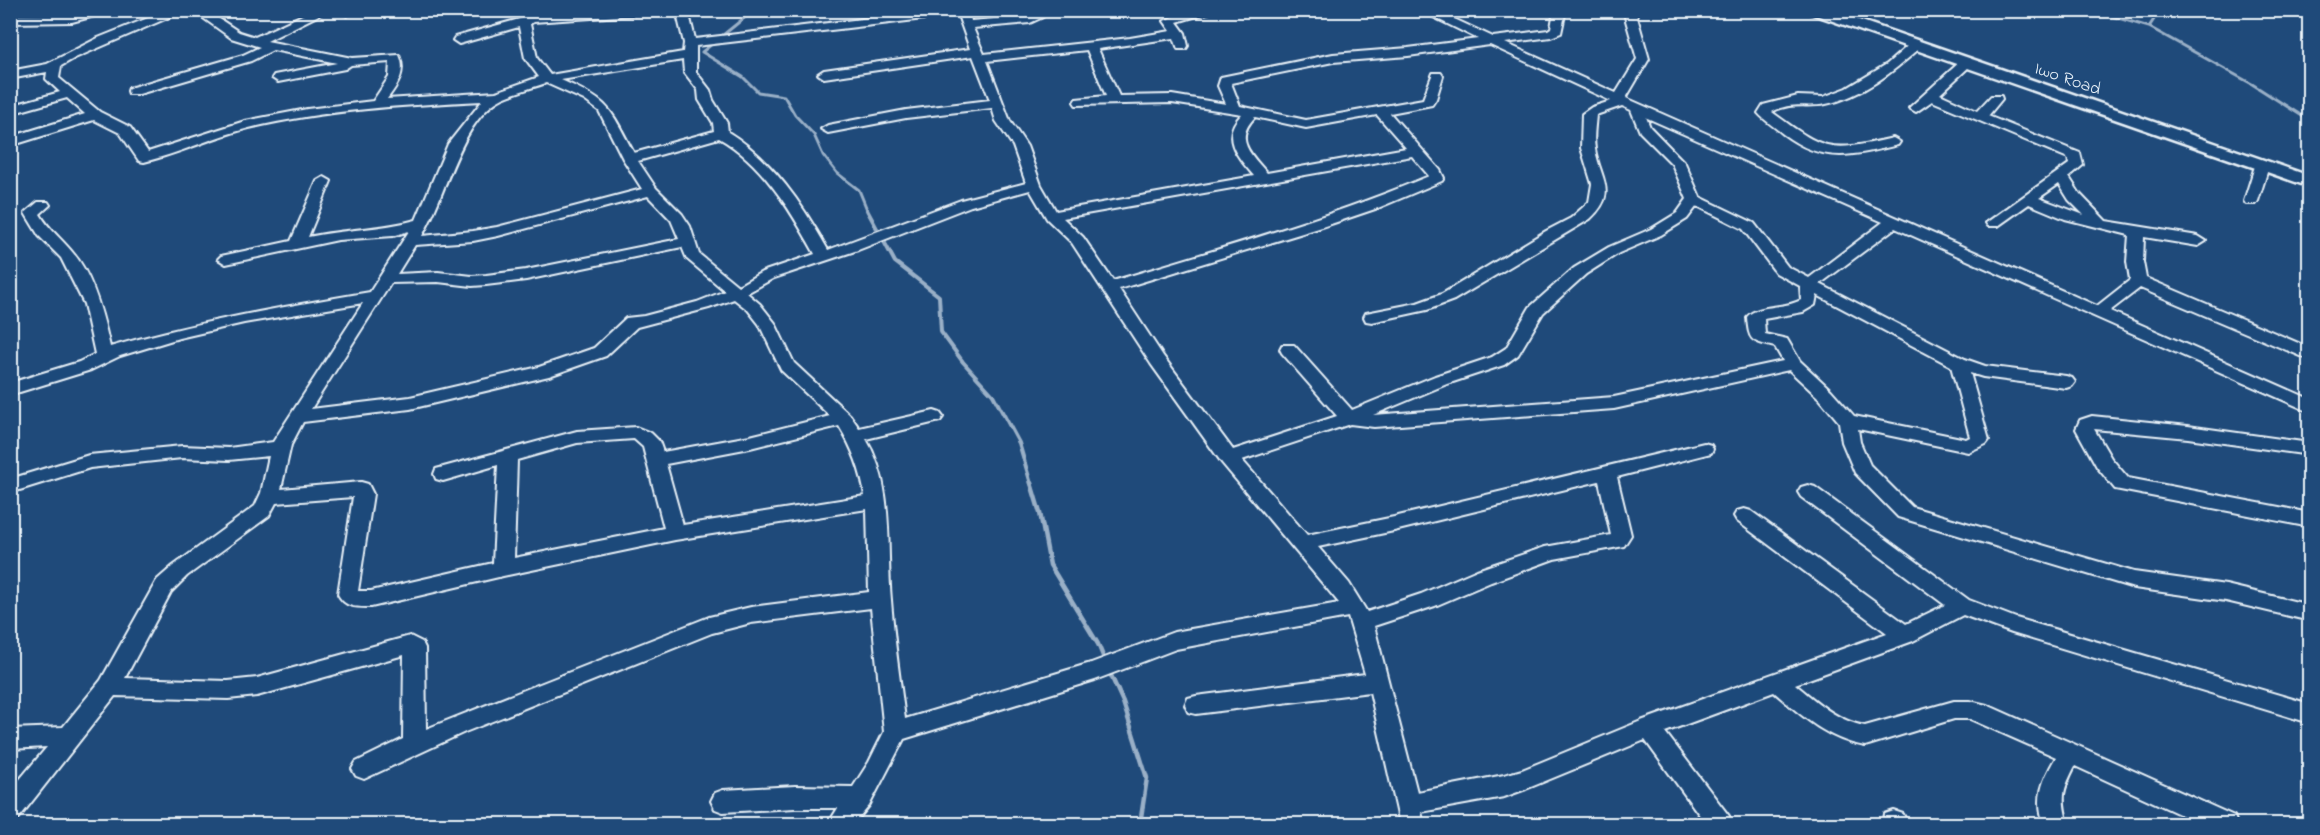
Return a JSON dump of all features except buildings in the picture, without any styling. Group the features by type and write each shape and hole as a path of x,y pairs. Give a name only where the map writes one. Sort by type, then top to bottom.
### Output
{"main road":[{"name":"Iwo Road","path":"1815,10 1966,63 2310,175"},
{"name":"Iwo Road","path":"1838,12 2310,182"}],"street":[{"path":"10,31 38,10"},
{"path":"10,19 112,10"},
{"path":"10,75 55,64 90,45 181,10"},
{"path":"197,10 235,35 254,42 352,62"},
{"path":"254,42 324,10"},
{"path":"459,40 533,17 665,10"},
{"path":"682,10 689,49 690,72 704,90 706,100 720,123 720,133"},
{"path":"827,10 828,27"},
{"path":"55,64 52,79 67,94 95,115 132,136 144,158 244,126 378,103 497,96 547,79 689,49 828,27 964,16 1030,19 1039,15 1039,10"},
{"path":"1182,46 1179,33 1170,21 1183,15 1212,10"},
{"path":"1424,10 1626,103 2310,406"},
{"path":"1235,109 1224,86 1226,80 1333,58 1408,52 1551,33 1557,30 1560,10"},
{"path":"1626,103 1643,59 1629,10"},
{"path":"964,16 1006,127 1020,146 1034,185 1052,216 1078,240 1157,360 1229,458 1302,543 1358,615 1378,682 1410,814 1504,786 1649,728 1905,635 1962,606"},
{"path":"533,17 524,24 531,58 547,79 590,97 604,109 630,159 651,191 683,226 692,256 754,307 767,323 787,366 849,427 871,473 876,501 880,599 895,732 887,753 861,798 840,825"},
{"path":"824,75 978,55 1091,46 1179,33"},
{"path":"1893,142 1854,151 1822,149 1811,146 1765,113 1768,108 1791,101 1824,101 1852,91 1891,67 1916,45"},
{"path":"134,91 247,58 271,46"},
{"path":"1091,46 1114,99"},
{"path":"278,78 352,62 395,58 397,75 378,103"},
{"path":"1916,108 1966,63"},
{"path":"1081,102 1114,99 1172,99 1252,112 1306,124 1427,102 1437,76"},
{"path":"10,110 67,94"},
{"path":"1930,94 1979,117 2075,156 2076,165 1994,223"},
{"path":"10,810 109,687 164,586 180,571 246,525 262,511 271,497 280,448 297,417 415,234 455,144 483,106 497,96"},
{"path":"1979,117 1996,99"},
{"path":"828,129 906,114 997,103"},
{"path":"1626,103 1639,124 1670,153 1689,182 1694,199 1744,223 1754,231 1772,261 1809,286 1959,363 1994,372 2066,382"},
{"path":"1372,317 1421,307 1448,297 1551,234 1569,226 1594,207 1600,186 1588,149 1589,114 1601,107 1626,103"},
{"path":"1110,287 1314,225 1373,205 1437,178 1381,111"},
{"path":"1252,112 1239,126 1238,140 1263,177"},
{"path":"10,142 95,115"},
{"path":"630,159 720,133 739,143 759,163 803,218 824,256"},
{"path":"1052,216 1415,151"},
{"path":"2251,201 2262,166"},
{"path":"2061,176 2079,203 2103,224"},
{"path":"297,244 324,181"},
{"path":"297,417 410,403 543,372 600,352 632,322 645,321 695,308 738,292 768,275 859,245 892,230 986,196 1034,185"},
{"path":"226,259 347,234 393,231 473,236 651,191"},
{"path":"1229,458 1349,418 1442,380 1498,361 1512,351 1536,310 1580,271 1614,250 1656,232 1682,216 1694,199"},
{"path":"2030,199 2066,216 2137,233 2198,241"},
{"path":"43,205 32,213 44,233 68,256 92,304 104,356"},
{"path":"1809,286 1894,221"},
{"path":"2137,233 2135,262 2138,281"},
{"path":"384,279 438,277 486,280 526,275 686,242"},
{"path":"2098,313 2138,281"},
{"path":"2138,281 2310,355"},
{"path":"1809,286 1809,302 1804,307 1760,315 1755,317 1754,321 1760,338 1781,343 1793,364 1848,421 1968,446 1976,444 1980,440 1959,363"},
{"path":"10,389 85,366 104,356 175,334 244,318 374,296"},
{"path":"1288,349 1349,418 1374,421 1614,403 1793,364"},
{"path":"657,459 750,442 934,417"},
{"path":"1848,421 1851,442 1862,468 1905,512 2134,580 2216,592 2310,613"},
{"path":"2310,449 2188,432 2092,422 2086,424 2085,429 2104,462 2122,484 2310,520"},
{"path":"443,474 577,437 636,433 645,437 652,445 675,533"},
{"path":"10,486 89,462 182,452 229,454 280,448"},
{"path":"1302,543 1394,524 1704,449"},
{"path":"503,568 508,455"},
{"path":"895,732 1095,671 1174,641 1358,615 1428,600 1484,576 1552,552 1617,542 1621,535 1607,474"},
{"path":"271,497 361,489 363,494 348,583 348,594 354,599 371,599 503,568 675,533 876,501"},
{"path":"1808,492 1962,606 2012,625 2310,714"},
{"path":"1744,516 1905,635"},
{"path":"364,770 415,744 718,622 752,615 880,599"},
{"path":"109,687 228,690 257,687 410,645 414,648 415,654 415,744"},
{"path":"1196,705 1378,682"},
{"path":"1778,682 1838,729 1850,735 1865,736 1954,710 1970,710 1987,715 2224,825"},
{"path":"1649,728 1720,825"},
{"path":"10,740 70,736"},
{"path":"2056,825 2050,810 2049,792 2070,754"},
{"path":"723,801 795,797 861,798"}],"waterway":[{"path":"754,10 702,52 743,77 758,92 784,96 795,115 814,135 823,155 837,173 859,190 868,211"},
{"path":"2091,10 2149,27"},
{"path":"2149,27 2160,10"},
{"path":"2149,27 2252,84 2310,121"},
{"path":"868,211 895,262 939,296 941,332 963,362 993,395 1019,443 1031,484"},
{"path":"1031,483 1040,513 1050,565 1098,644 1105,661"},
{"path":"1109,671 1123,702 1147,778 1140,824"}]}
